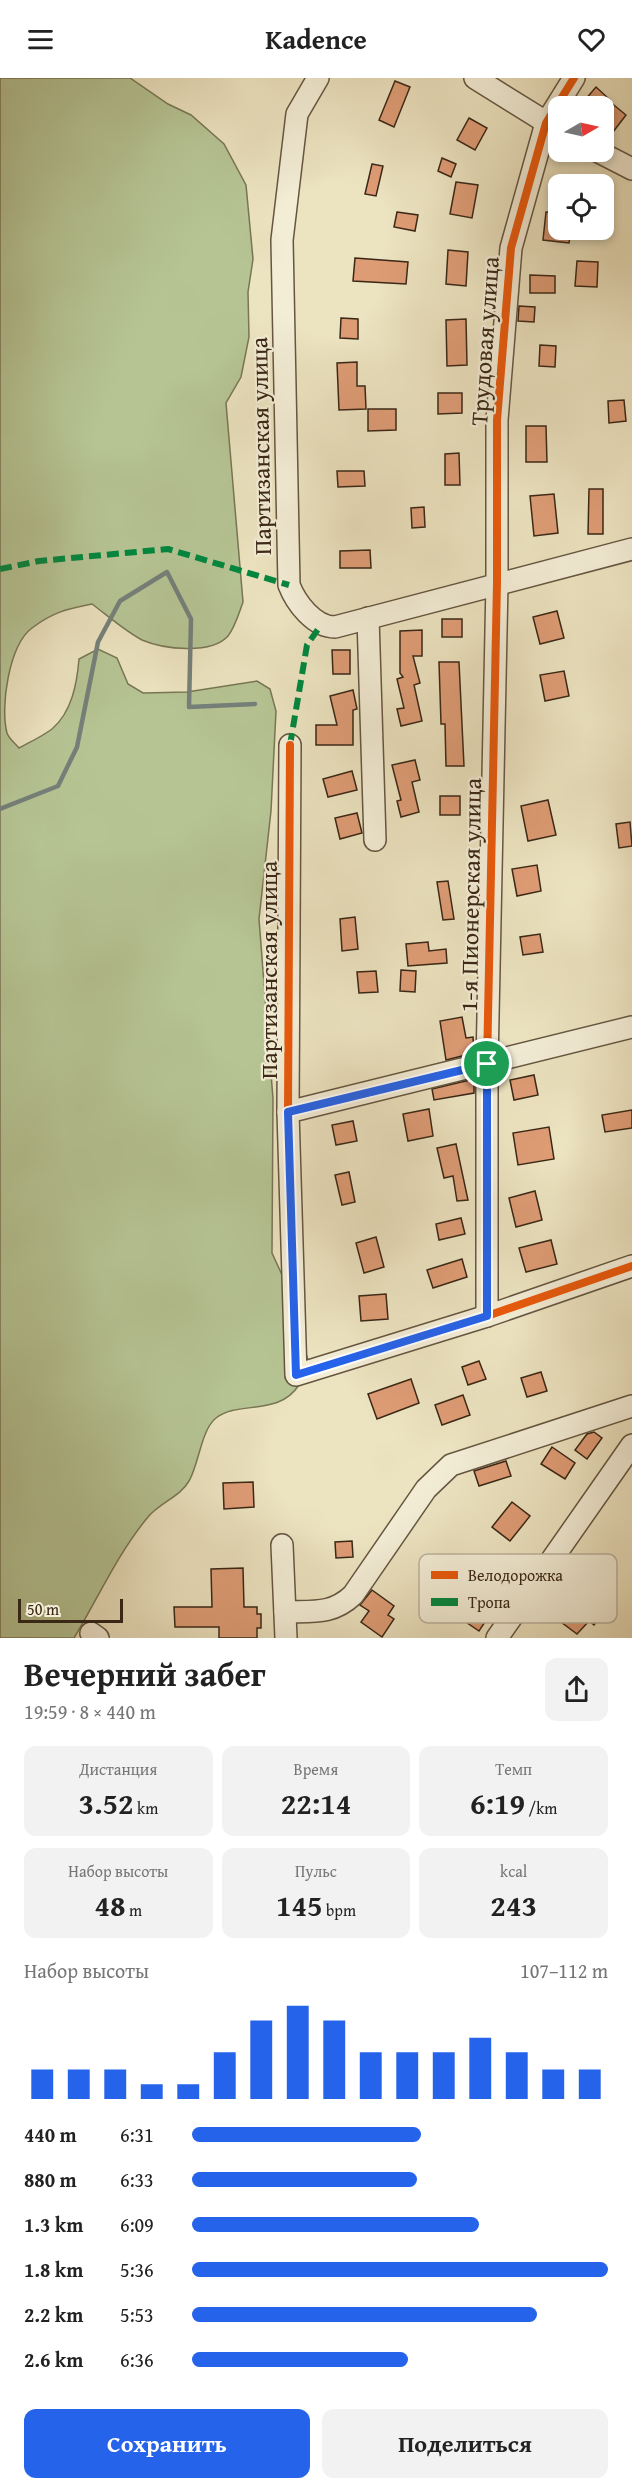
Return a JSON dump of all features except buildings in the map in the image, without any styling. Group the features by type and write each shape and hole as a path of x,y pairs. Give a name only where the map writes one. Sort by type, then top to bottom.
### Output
{"street":[{"name":"Партизанская улица","path":"318,78 297,114 282,240 289,585 294,596 321,625 335,627 632,549"},
{"path":"475,78 548,124"},
{"name":"Трудовая улица","path":"566,96 574,78"},
{"name":"Трудовая улица","path":"496,583 497,420 511,248 548,138"},
{"path":"614,160 632,170"},
{"name":"1-я Пионерская улица","path":"487,1316 487,1064 496,583"},
{"path":"368,618 375,840"},
{"name":"Партизанская улица","path":"290,745 288,1112 296,1375 487,1316"},
{"path":"288,1112 632,1027"},
{"path":"487,1316 632,1266"},
{"path":"285,1612 331,1610 342,1606 353,1595 426,1489 452,1465 632,1406"},
{"path":"556,1554 632,1445"},
{"path":"282,1545 286,1638"},
{"path":"497,1638 507,1623"}],"green space":[{"path":"0,78 130,78 168,104 191,115 224,144 246,185 253,259 248,292 249,337 241,377 226,403 243,602 235,624 228,636 210,646 174,648 142,640 92,604 54,615 32,628 17,648 8,677 5,722 8,735 19,748 52,729 69,706 77,678 79,659 98,649 117,658 128,684 143,693 187,692 257,681 270,689 276,711 271,811 259,919 273,1099 272,1253 283,1277 308,1360 304,1376 290,1395 270,1405 225,1413 211,1423 189,1481 185,1487 153,1512 137,1531 74,1638 0,1638"}],"waterway":[{"path":"0,809 58,786 77,747 98,642 120,601 167,572 191,619 189,707 255,704"}],"marked path":[{"path":"0,569 39,561 168,549 289,585"},
{"path":"290,745 307,645 321,625"}],"cycle path":[{"path":"487,1316 487,1064 497,583 497,420 511,248 546,123 574,78"},
{"path":"290,745 288,1112 296,1375 487,1316 632,1266"}],"route":[{"path":"487,1064 487,1316 296,1375 288,1112 487,1064"}]}
